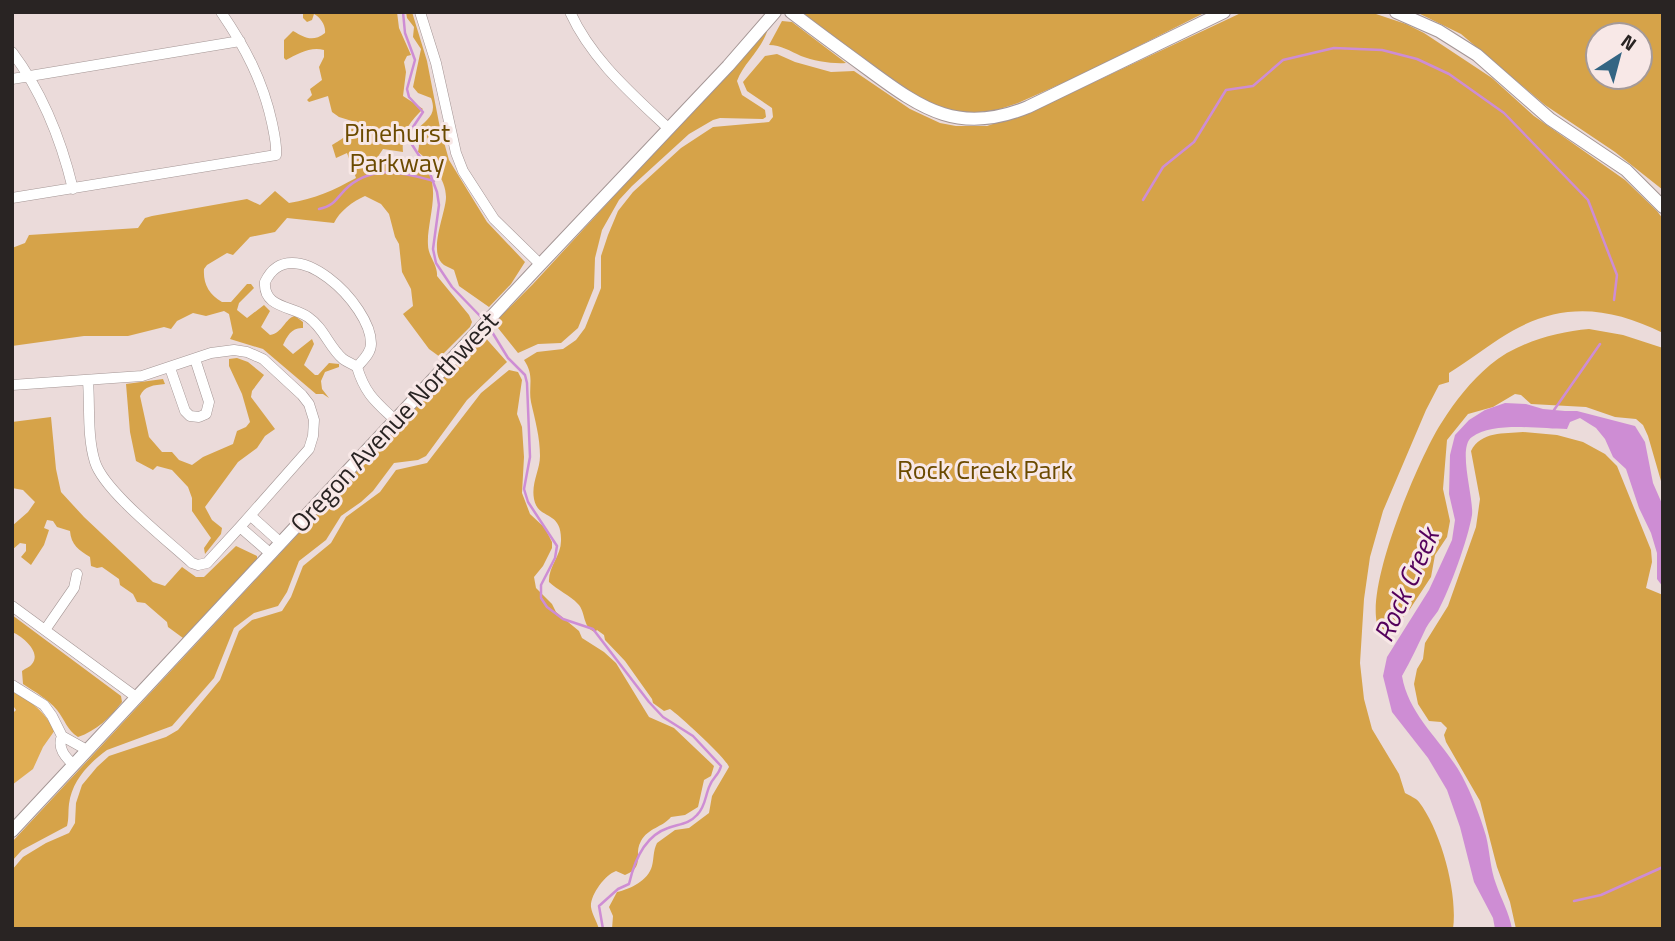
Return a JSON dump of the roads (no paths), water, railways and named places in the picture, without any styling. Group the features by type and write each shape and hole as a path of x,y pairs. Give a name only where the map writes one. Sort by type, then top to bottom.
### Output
{"street":[{"path":"12,198 276,155 273,127 263,88 240,41 221,12"},
{"path":"420,12 436,63 456,153 463,171 494,219 540,264"},
{"path":"570,12 581,35 597,58 668,129"},
{"name":"Oregon Avenue Northwest","path":"12,831 775,12"},
{"path":"791,12 911,100 946,117 970,120 999,117 1028,107 1224,12"},
{"path":"1396,12 1439,31 1477,55 1550,119 1626,170 1663,207"},
{"path":"12,79 240,41"},
{"path":"12,52 29,76 52,121 73,189"},
{"path":"357,367 369,351 370,337 355,307 337,284 322,272 293,263 280,265 272,271 265,285 270,299 312,320 341,356 357,367 363,387 396,420"},
{"path":"12,385 142,376 227,350 240,350 270,365 302,395 311,408 314,429 309,449 207,563 195,565 113,491 100,474 94,459 88,381"},
{"path":"170,368 185,411 190,416 199,417 206,414 209,402 195,359"},
{"path":"251,516 281,543"},
{"path":"240,527 271,554"},
{"path":"45,630 74,588 77,574"},
{"path":"12,606 136,697"},
{"path":"12,685 44,705 62,736 87,750"},
{"path":"62,736 61,750 74,765"}],"waterway":[{"path":"403,12 405,33 415,60 407,89 409,97 423,112 409,133 409,140 429,171 437,192 439,205 433,249 436,263 452,287 483,319"},
{"path":"1143,200 1163,167 1194,142 1226,90 1253,86 1283,60 1334,48 1382,50 1417,59 1449,74 1504,113 1588,200 1617,275 1614,300"},
{"path":"319,209 329,205 349,186 369,175 401,173 434,181"},
{"path":"489,327 508,358 525,375 527,383 530,457 524,489 528,502 557,546 555,558 541,585 541,598 547,607 563,619 593,629 663,717 693,736 721,766 711,782 700,812 687,822 652,837 637,859 629,884 618,889 599,906 603,929"},
{"path":"1554,410 1600,344"},
{"path":"1574,901 1601,895 1663,867"}],"park label":[{"name":"Pinehurst Parkway","path":"397,148"},
{"name":"Rock Creek Park","path":"985,470"}],"water label":[{"name":"Rock Creek","path":"1406,585"}]}
